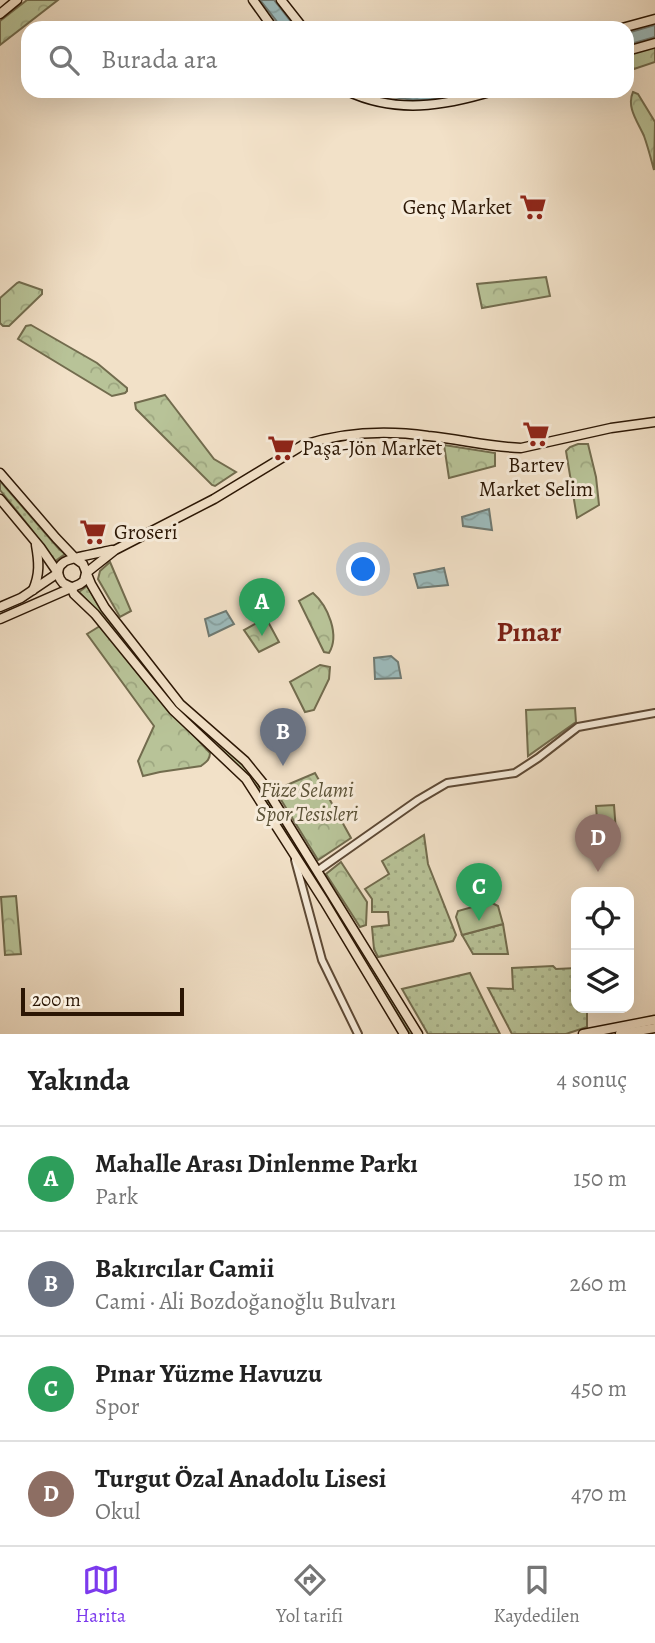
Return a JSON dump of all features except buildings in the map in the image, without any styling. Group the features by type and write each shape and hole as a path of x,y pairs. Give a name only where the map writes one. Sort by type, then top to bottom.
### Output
{"main road":[{"path":"0,14 18,0"},
{"path":"253,0 268,21"},
{"path":"281,0 298,21"},
{"path":"634,25 655,19"},
{"path":"634,49 655,43"},
{"path":"365,98 385,103 421,106 468,98"},
{"path":"0,619 80,584 86,573 115,550 215,499 303,445 318,440 390,432 521,448 611,428 655,422"},
{"path":"0,472 83,564 104,608 180,704 244,761 262,782 418,1034"},
{"path":"0,499 35,542 63,583 71,587 74,594 99,619 173,710 246,779 404,1034"},
{"path":"33,590 39,572 35,542"},
{"path":"0,607 21,598 58,573 60,566 67,560 115,550"},
{"path":"583,1034 655,1020"},
{"path":"620,1034 655,1028"}],"street":[{"path":"317,871 418,800 447,783 515,773 578,727 655,713"},
{"path":"294,854 322,960 358,1034"}],"green space":[{"path":"27,0 58,0 31,21 21,21 21,29 0,45 0,21"},
{"path":"655,47 655,62 634,69 634,53"},
{"path":"634,92 638,94 655,122 654,170 644,136 631,103"},
{"path":"546,277 550,296 482,308 477,284"},
{"path":"19,282 42,290 42,294 9,326 3,326 0,323 0,298"},
{"path":"31,325 97,363 127,388 127,391 112,396 18,339 26,326"},
{"path":"165,395 214,459 236,472 215,486 212,485 136,409 135,403"},
{"path":"578,444 588,444 599,505 577,518 566,451"},
{"path":"444,445 495,453 495,466 449,478"},
{"path":"0,481 65,554 54,562 0,490"},
{"path":"110,562 131,611 120,617 98,579 100,571"},
{"path":"87,586 98,605 159,683 199,725 247,768 414,1034 410,1034 259,790 160,689 79,592"},
{"path":"313,593 331,621 333,638 329,653 324,652 299,601"},
{"path":"266,618 279,642 259,652 244,630"},
{"path":"100,626 148,686 210,753 201,766 143,776 138,761 154,726 87,634"},
{"path":"320,665 330,667 329,679 314,710 305,712 290,682"},
{"path":"575,708 576,722 528,756 526,710"},
{"name":"Füze Selami Spor Tesisleri","path":"315,773 351,838 318,860 275,790"},
{"path":"614,805 616,832 598,832 596,806"},
{"path":"424,835 428,864 456,935 453,941 378,957 374,949 372,927 389,925 388,912 372,912 372,899 365,889 389,874 382,861"},
{"path":"341,862 367,902 366,925 360,927 326,874"},
{"path":"16,896 21,954 5,955 1,897"},
{"path":"490,902 498,906 503,924 462,935 456,917 458,911"},
{"path":"503,924 508,954 473,954 462,935"},
{"path":"553,966 556,969 571,968 571,1013 587,1013 587,1027 566,1034 512,1034 488,988 513,989 512,968"},
{"path":"470,973 500,1034 428,1034 402,989"}],"water":[{"path":"260,0 274,0 290,21 276,21"},
{"path":"655,25 655,37 634,43 634,31"},
{"path":"401,98 445,98 426,100"},
{"path":"489,509 492,530 463,526 462,517"},
{"path":"444,568 448,585 418,588 414,574"},
{"path":"226,611 234,624 209,636 205,619"},
{"path":"391,656 398,662 401,678 375,679 374,658"}],"place":[{"name":"Genç Market","path":"533,207"},
{"name":"Bartev Market Selim","path":"536,434"},
{"name":"Paşa-Jön Market","path":"281,448"},
{"name":"Groseri","path":"93,532"},
{"name":"Mahalle Arası Dinlenme Parkı","path":"262,636"},
{"name":"Bakırcılar Camii","path":"283,766"},
{"name":"Turgut Özal Anadolu Lisesi","path":"598,872"},
{"name":"Pınar Yüzme Havuzu","path":"479,921"}],"district":[{"name":"Pınar","path":"529,631"}]}
